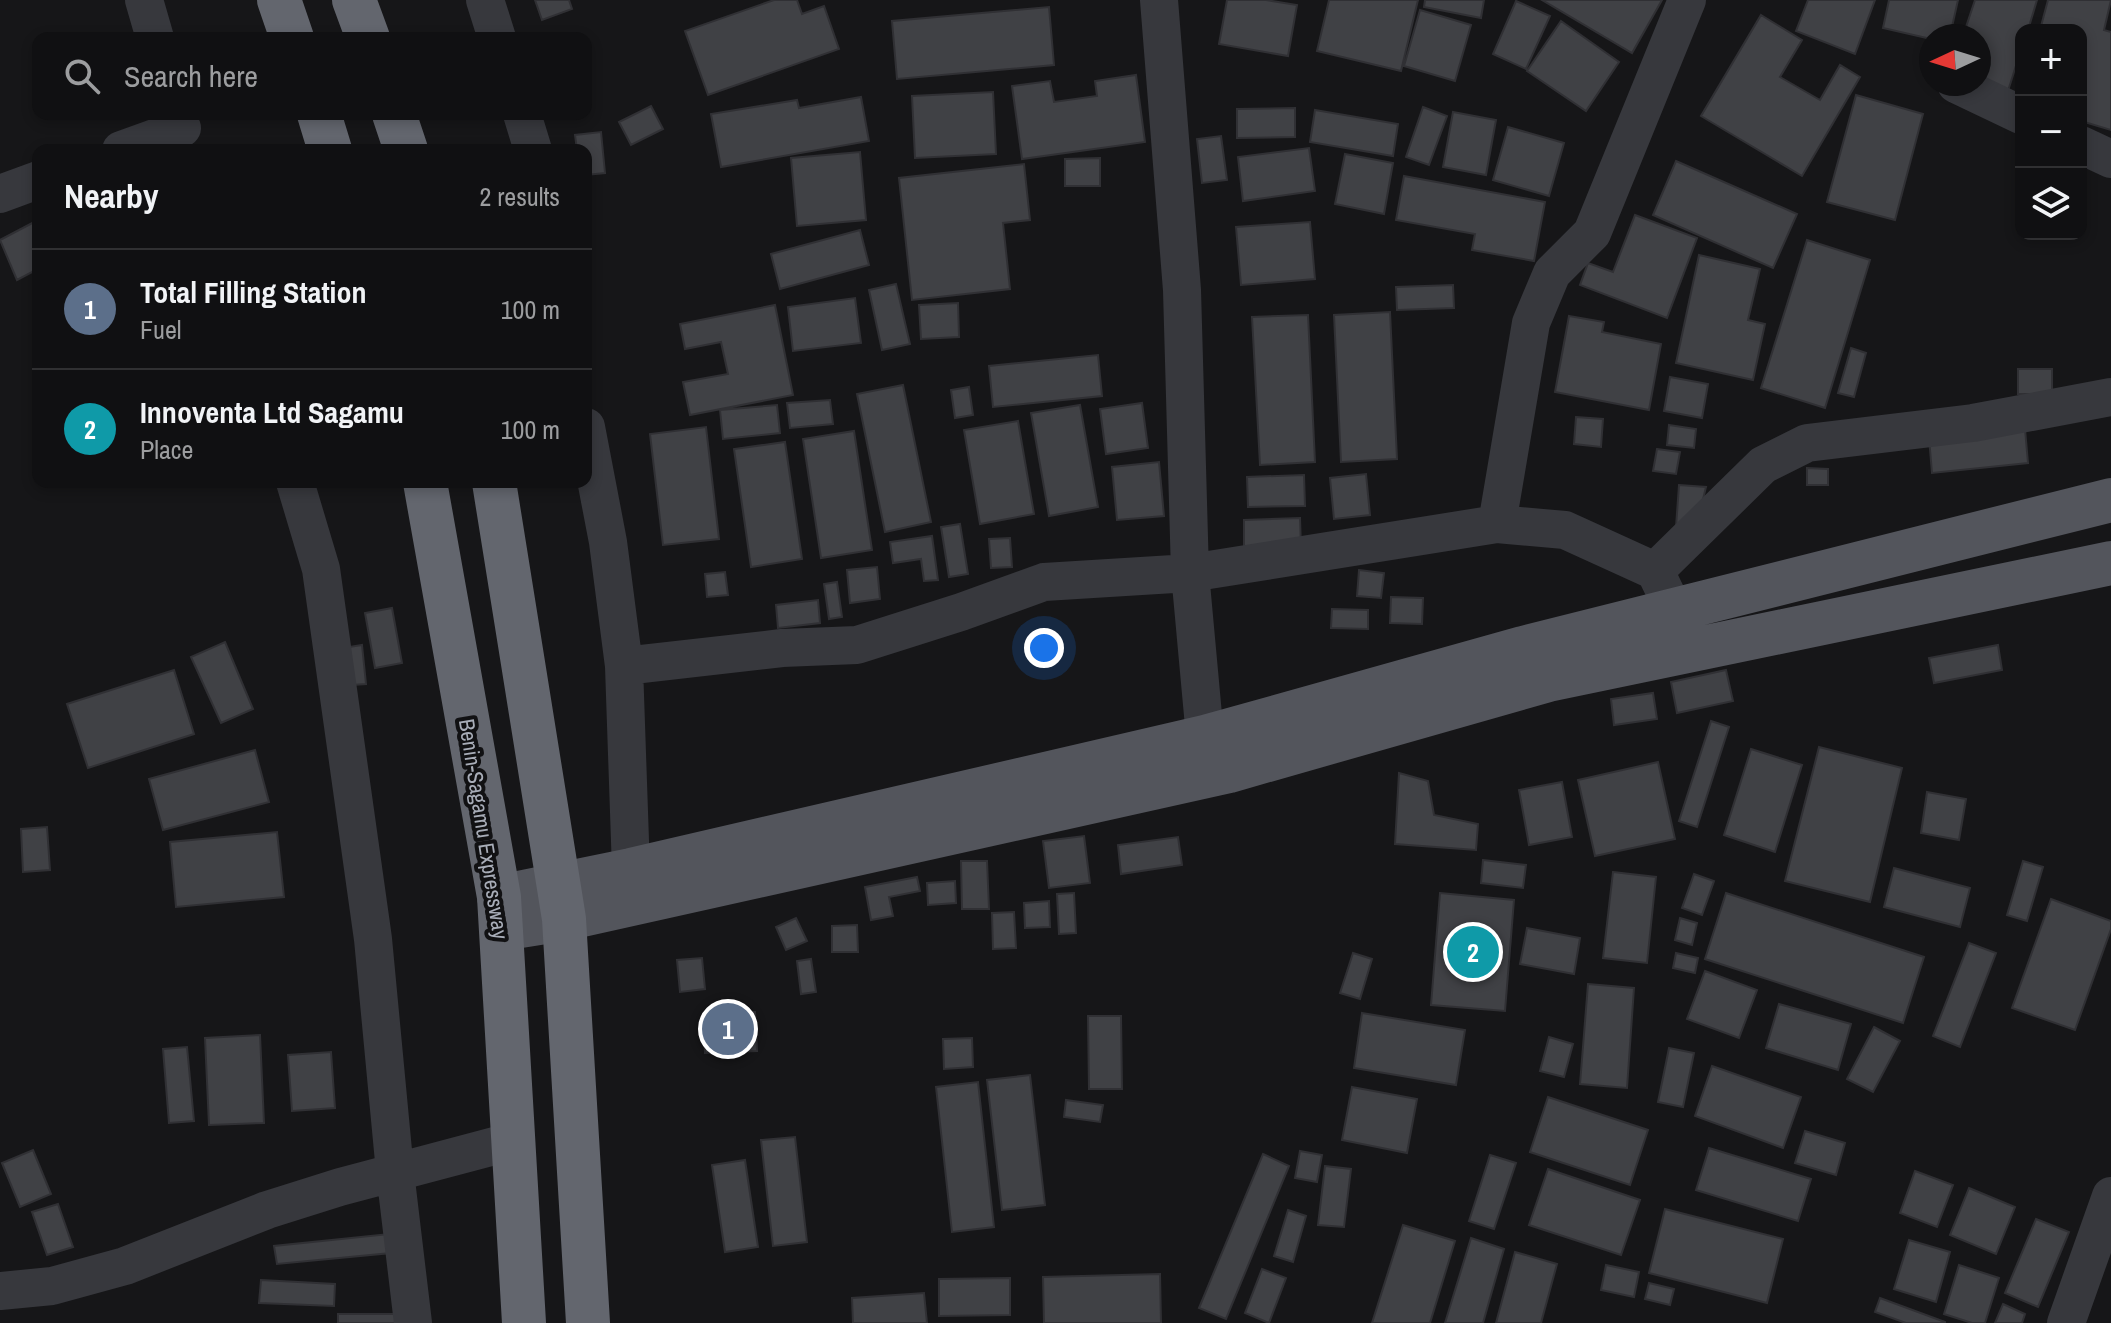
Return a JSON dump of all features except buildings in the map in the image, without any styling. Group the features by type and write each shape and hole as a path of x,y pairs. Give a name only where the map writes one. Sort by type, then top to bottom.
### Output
{"highway":[{"path":"279,0 290,32"},
{"path":"354,0 366,32"},
{"path":"321,120 328,144"},
{"path":"396,120 404,144"},
{"name":"Benin-Sagamu Expressway","path":"426,488 500,913 524,1323"},
{"path":"495,488 561,902 588,1323"}],"main road":[{"path":"561,902 631,870 1205,737 1523,648 2111,500"},
{"path":"500,913 1229,771 1548,680 2111,563"}],"street":[{"path":"144,0 153,32"},
{"path":"485,0 495,32"},
{"path":"1159,0 1182,290 1190,573 1205,737"},
{"path":"1497,524 1531,323 1552,273 1592,233 1687,0"},
{"path":"1981,96 2015,112"},
{"path":"524,120 531,144"},
{"path":"141,144 183,131"},
{"path":"2087,148 2111,159"},
{"path":"0,194 32,182"},
{"path":"1655,571 1763,465 1807,443 1973,423 2111,397"},
{"path":"592,458 608,542 624,666 631,870"},
{"path":"297,488 321,569 373,939 413,1323"},
{"path":"624,666 782,648 857,645 1044,582 1190,573 1497,524 1565,530 1655,571 1674,610"},
{"path":"0,1291 52,1286 125,1266 267,1210 513,1141"},
{"path":"2066,1323 2111,1196"}],"place":[{"name":"Innoventa Ltd Sagamu","path":"1473,952"},
{"name":"Total Filling Station","path":"728,1029"}]}
